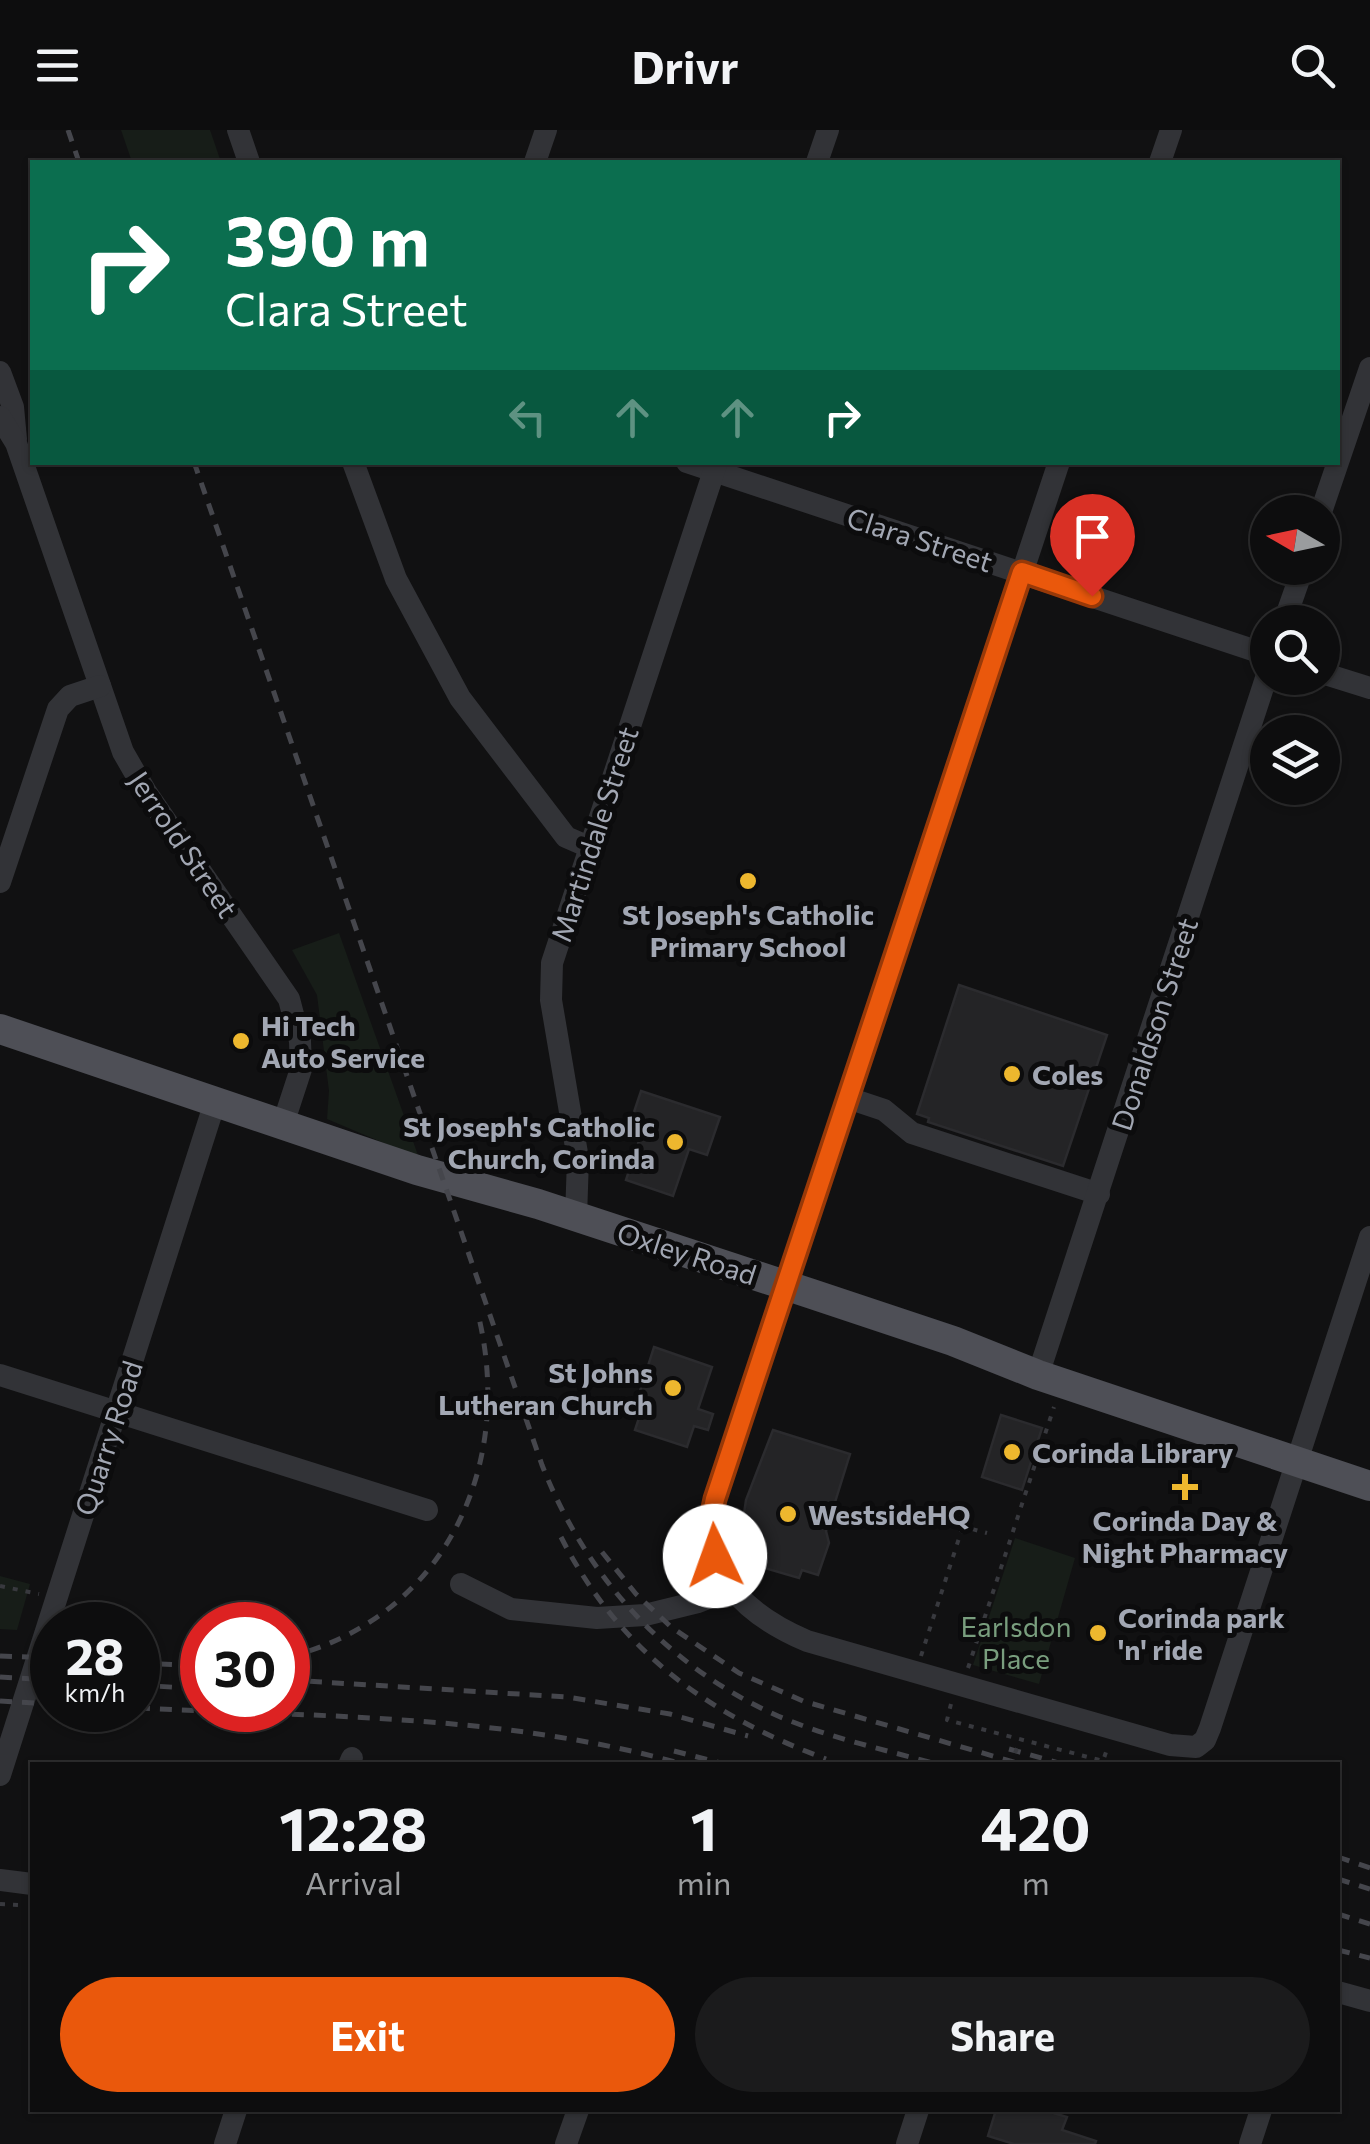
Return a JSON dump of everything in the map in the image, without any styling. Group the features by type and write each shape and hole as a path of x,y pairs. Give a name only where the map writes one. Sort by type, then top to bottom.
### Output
{"main road":[{"name":"Oxley Road","path":"0,1029 417,1170 576,1216 953,1341 1038,1375 1370,1486"}],"street":[{"path":"238,130 248,160"},
{"path":"536,160 546,130"},
{"path":"818,160 828,130"},
{"path":"1161,160 1171,130"},
{"path":"1340,456 1370,368"},
{"name":"Jerrold Street","path":"0,372 13,407 16,443"},
{"name":"Jerrold Street","path":"0,417 16,443 123,752 140,783 290,999 300,1042 301,1069 283,1124"},
{"path":"355,465 396,579 460,698 566,837 589,847"},
{"path":"1057,465 711,1512 715,1556 731,1589 764,1619 807,1641 1170,1745 1188,1749 1199,1746 1210,1728 1370,1237"},
{"path":"1327,495 1337,465"},
{"name":"Martindale Street","path":"576,1216 578,1159 550,986 555,950 715,467"},
{"name":"Clara Street","path":"715,467 1250,649"},
{"path":"1340,679 1370,688"},
{"path":"0,882 58,709 70,696 100,686"},
{"name":"Donaldson Street","path":"1038,1375 1261,695"},
{"path":"848,1098 884,1110 912,1132 1099,1194"},
{"name":"Quarry Road","path":"0,1775 215,1102"},
{"path":"0,1374 428,1510"},
{"path":"461,1584 511,1609 598,1618 646,1615 731,1589"},
{"path":"0,1880 30,1884"},
{"path":"1340,1993 1370,2001"},
{"path":"225,2144 235,2112"},
{"path":"566,2144 577,2112"},
{"path":"907,2144 917,2112"},
{"path":"1250,2144 1260,2112"}],"path":[{"path":"968,1669 1054,1407"},
{"path":"921,1656 961,1532 968,1528 987,1533"},
{"path":"0,1586 56,1597"},
{"path":"952,1699 948,1720 1020,1741 1104,1761 1109,1741"},
{"path":"1011,1762 1020,1741"},
{"path":"0,1904 30,1905"}],"green space":[{"path":"121,130 210,130 220,160 131,160"},
{"path":"339,933 419,1158 327,1119 329,1091 317,995 292,950"},
{"name":"Earlsdon Place","path":"1015,1538 1075,1558 1039,1684 973,1665"},
{"path":"0,1576 30,1584 17,1630 0,1629"}],"building":[{"name":"Coles","path":"959,985 1107,1035 1063,1166 928,1122 929,1118 917,1114"},
{"name":"St Joseph's Catholic Church, Corinda","path":"641,1091 720,1117 707,1155 689,1149 673,1196 626,1180 641,1135 628,1130"},
{"name":"St Johns Lutheran Church","path":"654,1347 712,1367 698,1409 713,1414 708,1430 694,1426 687,1447 635,1430 640,1415 633,1413"},
{"name":"Corinda Library","path":"1001,1415 1042,1428 1022,1490 982,1477"},
{"name":"WestsideHQ","path":"773,1430 850,1454 826,1531 829,1543 818,1575 802,1570 799,1578 761,1567 765,1552 753,1548 745,1539 742,1527 746,1500"},
{"path":"995,2112 1051,2112 1067,2117 1062,2130 1096,2141 1014,2144 988,2136"}],"railway":[{"path":"68,130 78,160"},
{"path":"195,465 542,1465 582,1545 607,1581 666,1645 738,1696 818,1731 929,1762"},
{"path":"310,1649 342,1637 389,1609 426,1572 455,1529 475,1481 486,1429 487,1374 479,1318"},
{"path":"561,1537 610,1614 671,1674 743,1722 826,1759"},
{"path":"602,1552 636,1594 671,1627 739,1673 803,1701 1014,1762"},
{"path":"0,1656 30,1657"},
{"path":"160,1664 180,1665"},
{"path":"0,1677 30,1679"},
{"path":"310,1681 567,1697 670,1714 748,1736"},
{"path":"160,1686 180,1688"},
{"path":"0,1701 30,1703"},
{"path":"160,1709 483,1727 619,1748 674,1762"},
{"path":"1009,1749 1055,1762"},
{"path":"674,1751 716,1762"},
{"path":"1340,1858 1370,1868"},
{"path":"1340,1880 1370,1889"},
{"path":"1340,1915 1370,1924"},
{"path":"1340,1950 1370,1958"}],"place":[{"name":"St Joseph's Catholic Primary School","path":"748,881"},
{"name":"Hi Tech Auto Service","path":"241,1041"},
{"name":"Coles","path":"1012,1074"},
{"name":"St Joseph's Catholic Church, Corinda","path":"675,1142"},
{"name":"St Johns Lutheran Church","path":"673,1388"},
{"name":"Corinda Library","path":"1012,1452"},
{"name":"Corinda Day & Night Pharmacy","path":"1185,1487"},
{"name":"WestsideHQ","path":"788,1514"},
{"name":"Corinda park 'n' ride","path":"1098,1633"}],"route":[{"path":"715,1556 710,1533 715,1499 1022,572 1092,596"}]}
